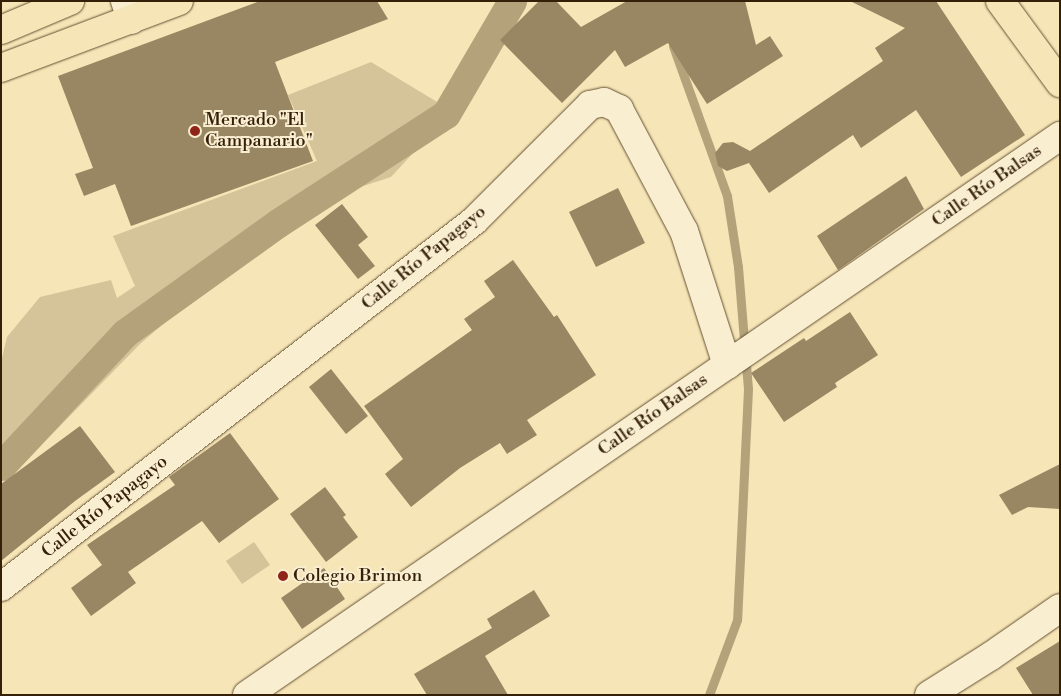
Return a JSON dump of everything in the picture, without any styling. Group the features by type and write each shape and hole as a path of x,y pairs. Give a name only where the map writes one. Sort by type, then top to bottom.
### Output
{"main road":[{"path":"1,30 70,1"},
{"path":"1,68 128,11 180,1"},
{"path":"1000,1 1060,83"}],"street":[{"name":"Calle Río Papagayo","path":"1,587 474,221 590,105 604,102 619,109 684,230 735,360"},
{"name":"Calle Río Balsas","path":"247,695 1060,136"},
{"path":"929,695 991,656 1060,608"}],"shaded area":[{"path":"371,62 452,111 391,177 345,192 250,249 140,344 24,463 1,475 1,362 7,337 40,297 111,280 117,298 135,286 113,236 317,161 288,95"},
{"path":"254,542 270,565 242,584 226,561"}],"building":[{"name":"Mercado \"El Campanario\"","path":"260,1 377,1 388,19 275,62 313,161 131,226 115,184 84,196 75,174 93,168 58,76"},
{"path":"539,1 556,1 581,27 627,1 745,1 756,45 770,36 783,56 707,104 668,43 625,67 615,50 562,103 500,40"},
{"path":"850,1 936,1 1025,135 961,177 916,110 861,148 853,135 769,193 749,163 727,171 718,166 715,153 723,143 733,142 750,151 883,61 875,48 905,28"},
{"path":"906,176 924,209 838,270 817,236"},
{"path":"618,188 645,243 596,267 569,212"},
{"path":"342,204 368,237 358,245 375,266 358,279 315,225"},
{"path":"513,260 554,317 557,315 596,375 527,420 537,435 507,454 500,443 460,468 411,507 385,474 403,459 364,406 472,330 464,319 495,297 484,281"},
{"path":"850,312 878,355 835,383 837,387 784,422 751,373 804,338 806,341"},
{"path":"331,369 368,416 346,434 309,387"},
{"path":"80,426 115,472 75,501 1,561 1,484"},
{"path":"230,433 279,499 219,543 202,521 128,572 136,583 91,616 71,588 102,565 87,545 175,485 169,477"},
{"path":"1060,464 1060,509 1028,507 1012,515 999,495"},
{"path":"325,487 346,515 343,517 358,537 326,562 290,514"},
{"path":"324,568 345,599 302,629 281,598"},
{"path":"534,590 550,616 485,656 508,695 427,695 414,674 492,628 487,619"},
{"path":"1060,641 1060,695 1033,695 1016,668"}],"waterway":[{"path":"1,466 125,333 278,223 446,114 512,1"},
{"path":"673,46 727,196 738,267 748,389 737,620 709,695"}],"place":[{"name":"Mercado \"El Campanario\"","path":"195,131"},
{"name":"Colegio Brimon","path":"283,576"}]}
